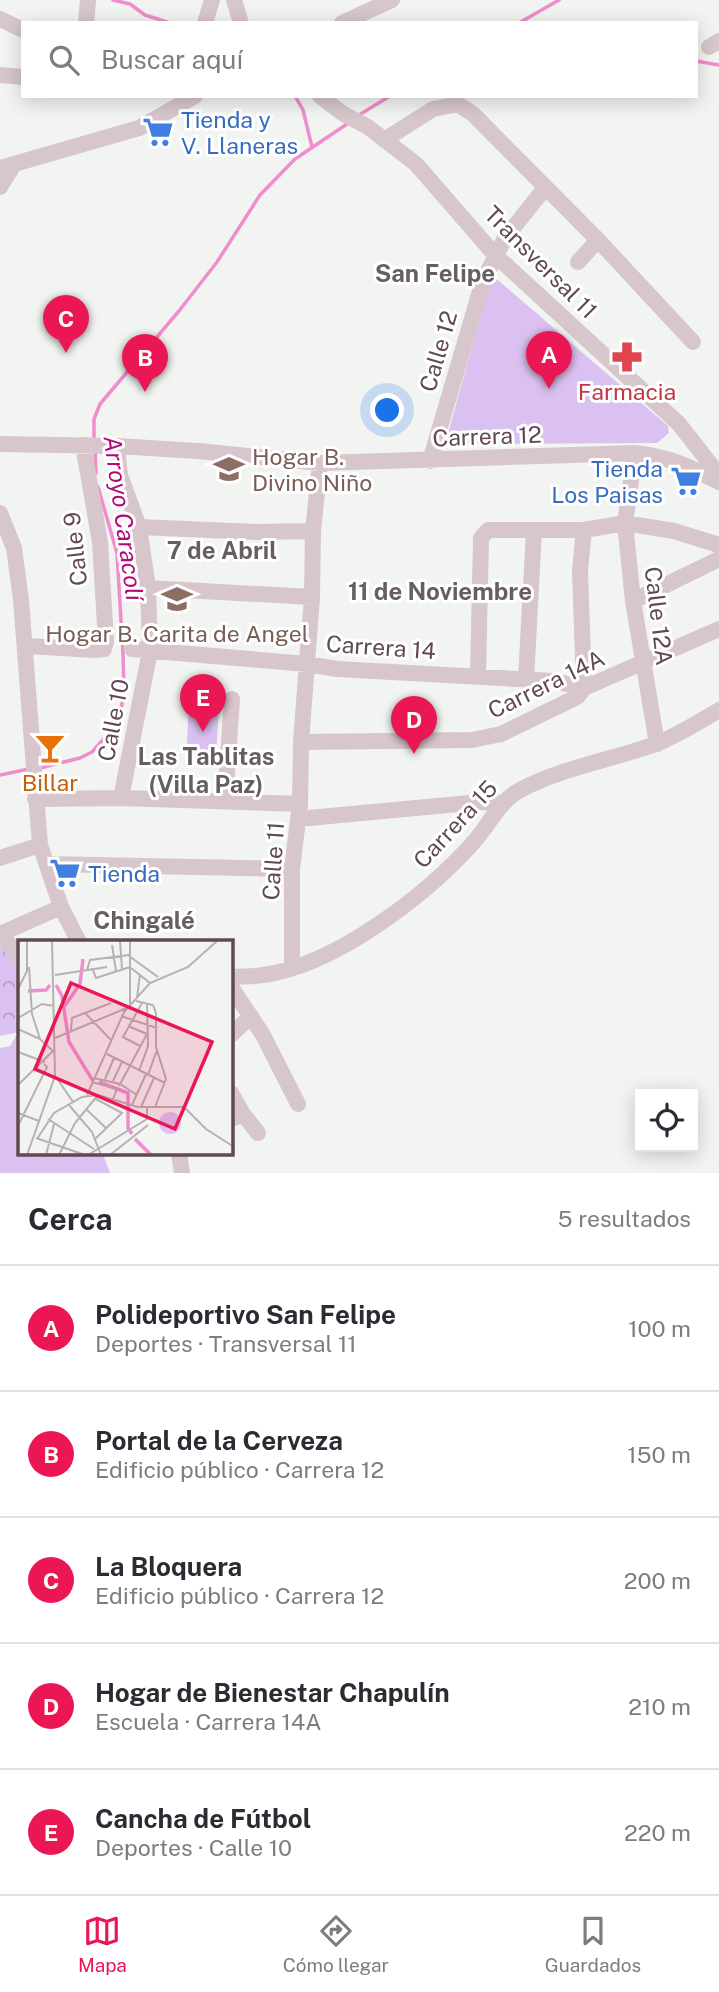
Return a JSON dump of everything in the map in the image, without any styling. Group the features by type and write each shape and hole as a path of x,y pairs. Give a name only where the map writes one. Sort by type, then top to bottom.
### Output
{"street":[{"path":"86,21 88,0"},
{"path":"206,21 212,0"},
{"path":"234,0 240,21"},
{"path":"346,21 392,0"},
{"path":"0,19 21,29"},
{"path":"0,75 21,77"},
{"path":"164,116 171,98"},
{"path":"0,187 7,167 139,128 192,98"},
{"name":"Transversal 11","path":"323,98 342,113 368,127 416,164 495,255 680,424 719,475"},
{"path":"384,140 433,109 458,104 473,114 598,240 693,342"},
{"name":"Calle 12","path":"430,461 483,281 505,238 545,188"},
{"path":"578,262 598,240"},
{"name":"Carrera 12","path":"0,444 99,445 320,463 635,453 667,457 687,464 719,482"},
{"name":"Calle 10","path":"99,445 120,475 139,527 148,588 150,651 121,798"},
{"name":"Calle 9","path":"26,646 104,649 106,642 100,542 99,445"},
{"path":"687,464 698,446"},
{"name":"Calle 12A","path":"635,453 625,523 641,663 657,744"},
{"name":"Calle 11","path":"292,968 292,869 299,811 301,742 312,597 313,531 320,463"},
{"path":"2,521 14,548 26,646 40,845 61,907 78,940"},
{"path":"478,676 481,538 488,530 584,530 625,523 674,531 719,545"},
{"path":"139,527 257,532 313,531"},
{"path":"584,530 580,571 584,688"},
{"path":"526,679 534,531"},
{"path":"633,601 719,559"},
{"path":"148,588 312,597"},
{"name":"Carrera 14A","path":"301,742 472,740 501,734 577,697 584,688 719,629"},
{"name":"Carrera 14","path":"132,649 337,669 554,681 584,688"},
{"path":"225,801 232,699"},
{"name":"Carrera 15","path":"233,977 264,975 292,968 324,956 374,926 425,889 473,843 501,803 520,789 657,744 719,710"},
{"path":"35,799 225,801 299,811 501,803"},
{"path":"0,858 40,845"},
{"path":"47,864 292,869"},
{"path":"18,956 1,934 61,907"},
{"path":"233,990 251,1016 298,1104"},
{"path":"233,1033 251,1016"},
{"path":"237,1117 258,1133"}],"green space":[{"path":"492,275 668,426 669,433 657,443 445,444"},
{"path":"189,705 219,706 216,759 186,758"},
{"path":"4,944 18,960 18,1032 0,1036 0,947"},
{"path":"18,1035 18,1156 104,1156 110,1173 0,1173 0,1048 10,1046"}],"waterway":[{"path":"113,0 130,4 145,15 164,21"},
{"name":"Arroyo Caracolí","path":"522,21 559,0"},
{"name":"Arroyo Caracolí","path":"698,61 719,65"},
{"path":"296,98 303,110 312,147"},
{"name":"Arroyo Caracolí","path":"359,115 387,98"},
{"name":"Arroyo Caracolí","path":"94,442 94,419 100,404 217,262 260,195 295,159 350,122"},
{"name":"Arroyo Caracolí","path":"95,449 96,473"},
{"name":"Arroyo Caracolí","path":"40,768 80,758 92,752 111,731 120,714 124,693 117,553 98,487"},
{"name":"Arroyo Caracolí","path":"0,775 29,769"}],"place":[{"name":"Tienda y V. Llaneras","path":"158,132"},
{"name":"La Bloquera","path":"66,353"},
{"name":"Farmacia","path":"627,357"},
{"name":"Polideportivo San Felipe","path":"549,389"},
{"name":"Portal de la Cerveza","path":"145,392"},
{"name":"Hogar B. Divino Niño","path":"229,469"},
{"name":"Tienda Los Paisas","path":"686,481"},
{"name":"Hogar B. Carita de Angel","path":"177,599"},
{"name":"Cancha de Fútbol","path":"203,732"},
{"name":"Billar","path":"50,748"},
{"name":"Hogar de Bienestar Chapulín","path":"414,754"},
{"name":"Tienda","path":"65,873"}],"district":[{"name":"San Felipe","path":"435,273"},
{"name":"7 de Abril","path":"222,550"},
{"name":"11 de Noviembre","path":"440,591"},
{"name":"Las Tablitas (Villa Paz)","path":"206,770"},
{"name":"Chingalé","path":"144,920"}]}
